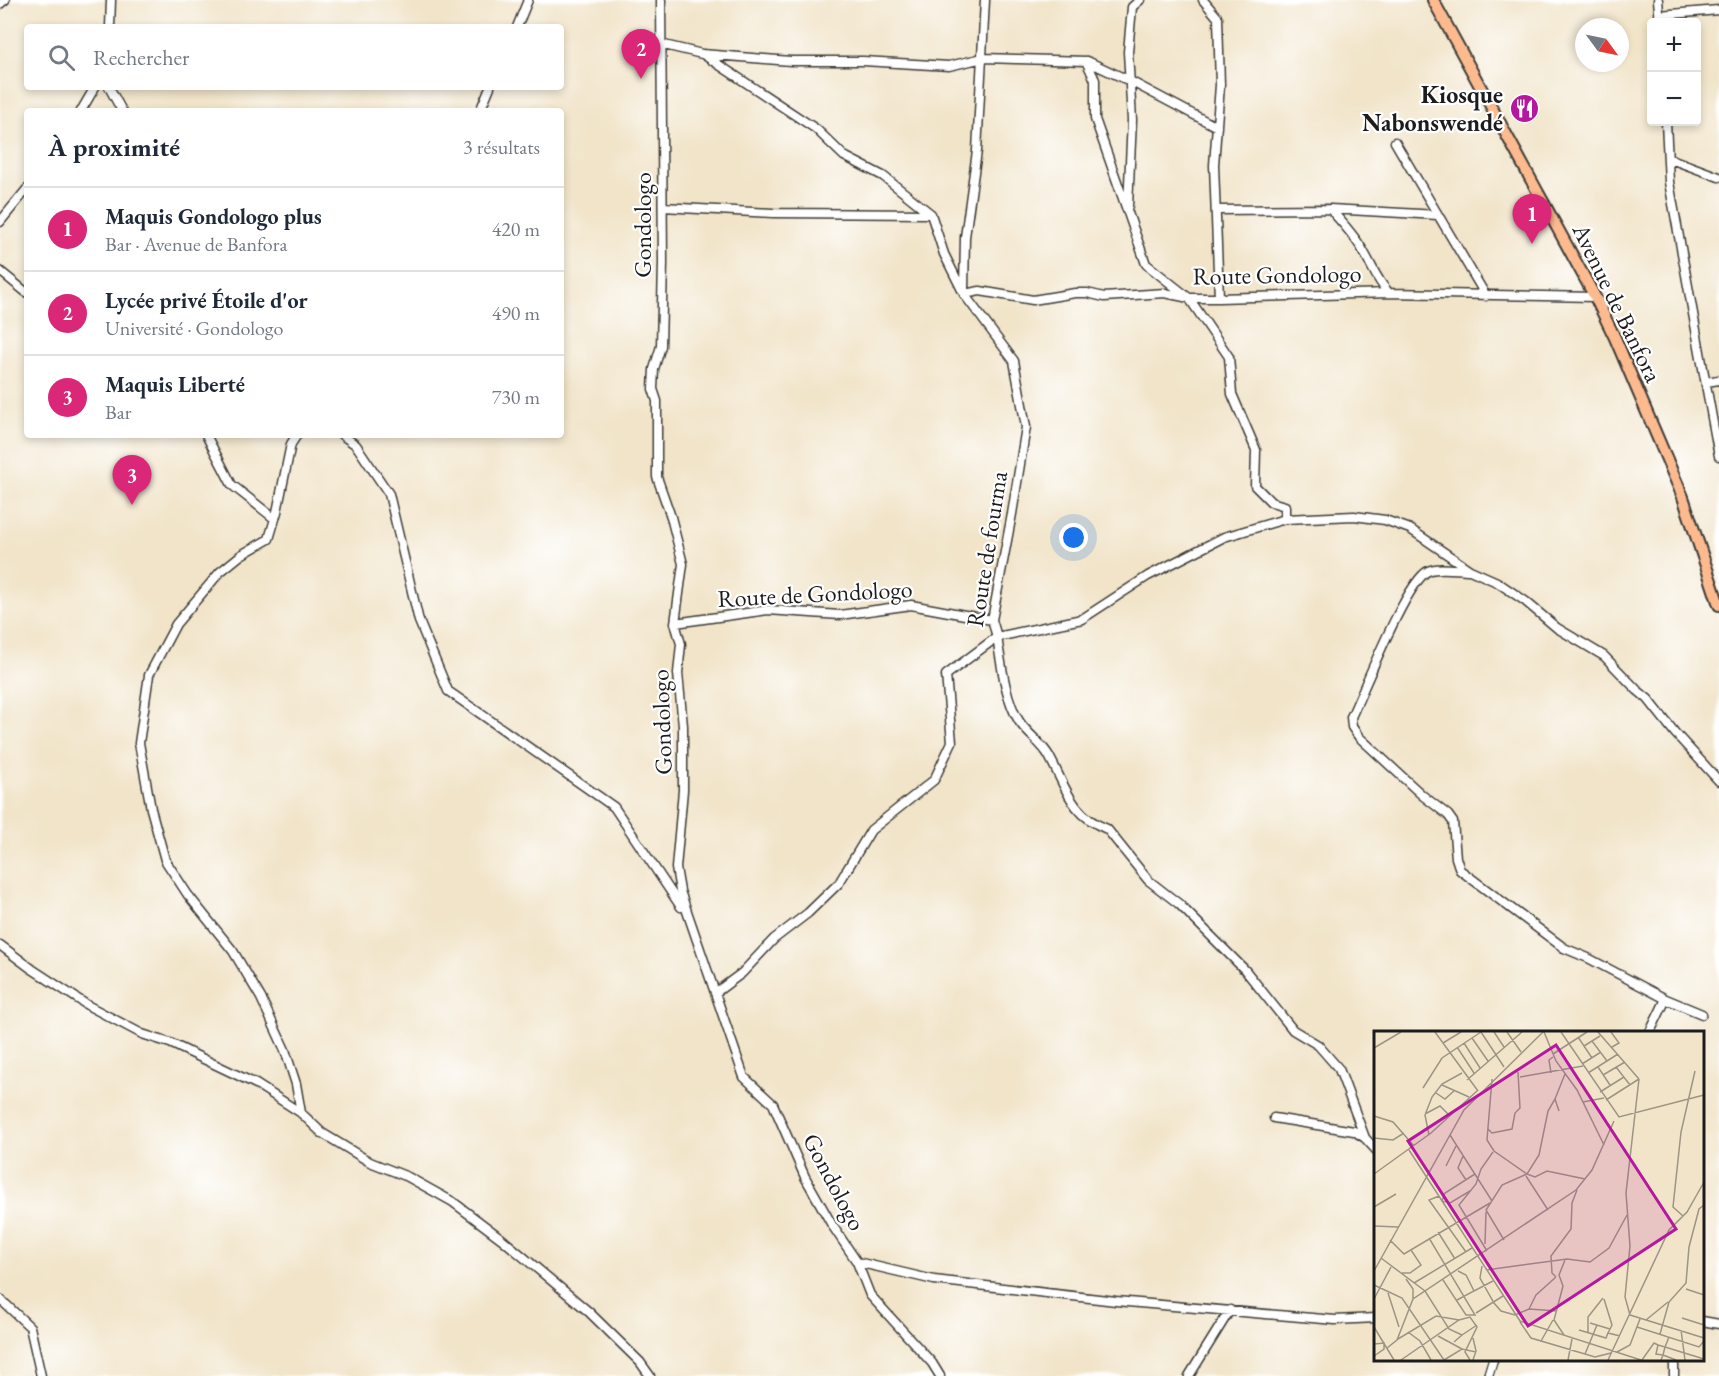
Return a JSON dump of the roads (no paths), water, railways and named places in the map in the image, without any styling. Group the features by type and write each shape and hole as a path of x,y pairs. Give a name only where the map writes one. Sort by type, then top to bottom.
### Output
{"main road":[{"name":"Avenue de Banfora","path":"1432,0 1615,338 1683,497 1719,604"}],"street":[{"path":"0,4 5,0"},
{"path":"110,24 111,0"},
{"path":"518,24 528,0"},
{"name":"Gondologo","path":"662,0 660,44 663,207 661,346 654,369 653,389 657,401 657,477 671,517 683,564 675,623 681,644 678,673 682,699 683,747 683,790 676,868 680,891 744,1077 773,1104 805,1177 832,1225 857,1262 870,1295 932,1363 940,1376"},
{"path":"964,294 965,237 977,152 985,0"},
{"path":"1127,211 1132,120 1128,52 1132,8 1140,0"},
{"path":"1203,0 1218,18 1220,85 1214,165 1219,298"},
{"path":"1659,0 1660,18"},
{"path":"1667,18 1719,10"},
{"path":"660,44 702,54 791,61 863,61 949,66 982,58 1086,61 1130,81 1217,127"},
{"path":"702,54 816,129 844,156 884,176 931,214"},
{"path":"1086,61 1095,80 1095,119 1146,264 1189,298 1229,357 1232,394 1256,450 1255,486 1271,502 1286,506 1285,519"},
{"path":"83,108 93,90"},
{"path":"111,90 120,108"},
{"path":"481,108 489,90"},
{"path":"1666,126 1669,182 1719,456"},
{"path":"1395,142 1486,296"},
{"path":"1668,158 1719,177"},
{"path":"0,222 24,193"},
{"path":"663,207 773,213 931,214"},
{"path":"1216,210 1330,209 1438,215"},
{"path":"1330,209 1346,226 1364,252 1378,282 1389,293"},
{"name":"Route de fourma","path":"716,993 742,973 774,939 808,913 839,883 871,830 934,780 952,742 946,675 997,637 992,620 1026,427 1014,361 964,294 944,254 931,214"},
{"path":"0,271 24,291"},
{"name":"Route Gondologo","path":"964,294 980,291 1033,300 1075,293 1104,297 1165,293 1189,298 1389,293 1594,297"},
{"path":"1706,382 1719,380"},
{"path":"208,438 232,485 275,519"},
{"path":"295,438 291,444 269,539 241,555 219,573 176,624 148,675 139,743 151,809 165,860 188,895 233,951 261,998 285,1050 296,1084 301,1113"},
{"path":"346,438 356,445 390,494 419,621 448,691 614,807 688,916"},
{"path":"1365,1138 1339,1069 1318,1045 1293,1030 1245,970 1208,931 1148,880 1107,829 1081,814 1069,800 1047,753 1018,720 1004,682 997,637 1082,619 1148,576 1224,537 1285,519 1354,516 1385,520 1410,529 1470,570 1497,582 1525,601 1557,628 1604,656 1648,699 1675,733 1719,781"},
{"path":"1470,570 1430,569 1422,574 1414,584 1398,614 1352,717 1352,727 1359,737 1422,795 1448,815 1453,822 1456,858 1460,870 1564,948 1666,999 1702,1014"},
{"name":"Route de Gondologo","path":"675,623 768,610 840,615 910,605 992,620"},
{"path":"0,945 87,1005 142,1034 170,1042 256,1084 301,1113 322,1133 370,1162 408,1177 453,1202 589,1312 640,1362 650,1376"},
{"path":"1650,1031 1666,999"},
{"path":"1274,1118 1354,1131 1374,1148"},
{"path":"857,1262 934,1280 1116,1301 1335,1320 1374,1318"},
{"path":"0,1299 30,1327 41,1376"},
{"path":"1189,1376 1230,1310"},
{"path":"1704,1321 1719,1324"},
{"path":"1488,1376 1492,1361"}],"place":[{"name":"Lycée privé Étoile d'or","path":"641,79"},
{"name":"Kiosque Nabonswendé","path":"1524,109"},
{"name":"Maquis Gondologo plus","path":"1532,244"},
{"name":"Maquis Liberté","path":"132,505"}]}
